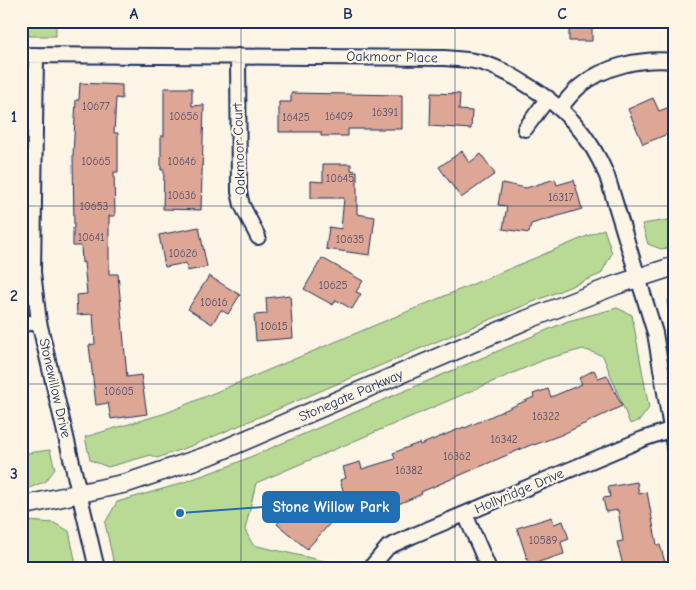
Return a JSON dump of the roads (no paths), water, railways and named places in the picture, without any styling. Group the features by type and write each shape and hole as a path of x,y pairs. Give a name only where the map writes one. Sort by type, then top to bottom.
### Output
{"street":[{"name":"Oakmoor Place","path":"21,55 444,58 477,62 497,68 513,76 561,107 587,138 602,163 639,277 658,346 673,429 675,452"},
{"name":"Stonewillow Drive","path":"36,56 27,273 97,569"},
{"name":"Oakmoor Court","path":"238,56 239,192 242,205 258,237"},
{"path":"561,107 578,88 593,77 610,69 650,60 675,61"},
{"path":"525,129 548,98"},
{"name":"Stonegate Parkway","path":"21,506 126,483 214,454 526,320 639,277 675,266"},
{"path":"21,324 39,322"},
{"name":"Hollyridge Drive","path":"371,567 388,548 643,439 673,429"},
{"path":"465,514 489,569"}],"place":[{"name":"Stone Willow Park","path":"180,513"}]}
